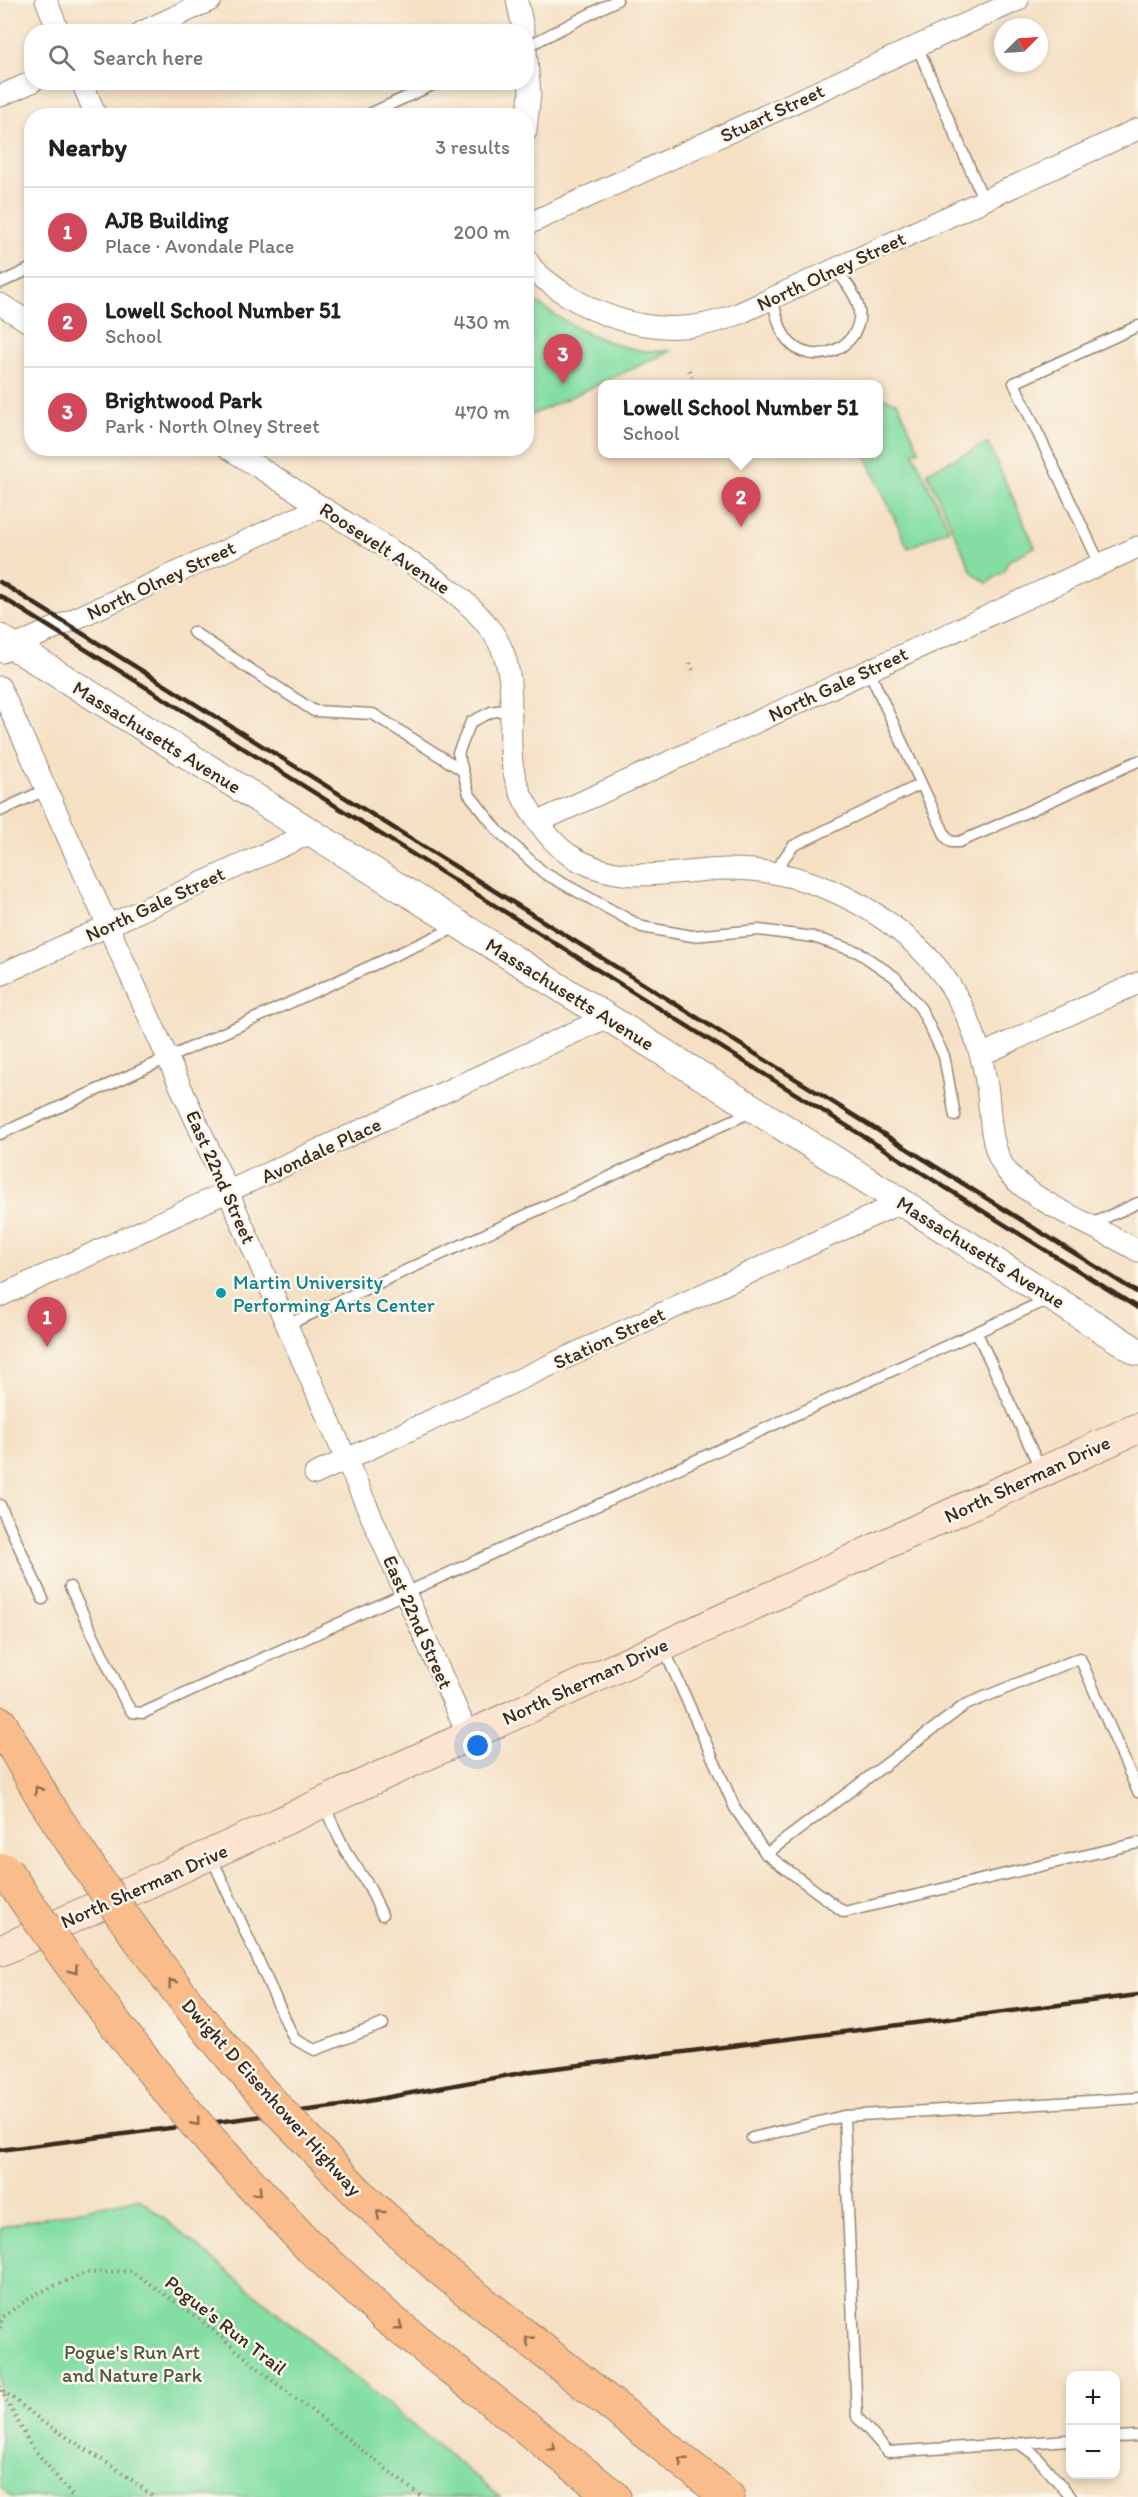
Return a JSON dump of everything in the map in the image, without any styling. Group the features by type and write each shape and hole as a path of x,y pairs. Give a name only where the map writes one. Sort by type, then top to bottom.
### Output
{"highway":[{"name":"Dwight D Eisenhower Highway","path":"0,1723 39,1791 118,1911 184,1999 249,2077 306,2139 361,2196 439,2268 728,2497"},
{"path":"3,1866 90,1992 218,2149 306,2243 389,2319 614,2497"}],"main road":[{"name":"North Sherman Drive","path":"0,1951 1138,1428"}],"street":[{"path":"46,0 56,24"},
{"path":"159,24 211,0"},
{"path":"517,0 522,24"},
{"name":"Stuart Street","path":"534,221 1018,0"},
{"path":"0,96 24,86"},
{"path":"85,90 93,108"},
{"path":"528,108 530,90"},
{"name":"North Olney Street","path":"534,269 538,275 583,305 605,316 637,325 669,328 697,326 728,319 1138,129"},
{"path":"0,304 24,319"},
{"name":"Roosevelt Avenue","path":"241,456 451,589 492,631 500,644 510,677 513,768 521,795 538,822 565,852 593,867 619,874 639,876 724,869 773,873 815,884 870,910 919,947 935,964 958,999 981,1055 992,1136 1000,1160 1015,1179 1088,1226 1111,1234 1138,1251"},
{"name":"North Olney Street","path":"5,646 321,507"},
{"name":"North Gale Street","path":"538,822 1138,547"},
{"name":"Massachusetts Avenue","path":"5,646 608,1017 1138,1352"},
{"name":"East 22nd Street","path":"0,687 287,1325 468,1735"},
{"name":"North Gale Street","path":"0,975 311,833"},
{"path":"981,1055 1138,983"},
{"name":"Avondale Place","path":"0,1296 608,1017"},
{"name":"Station Street","path":"315,1474 902,1202"}],"lane":[{"path":"534,45 617,0"},
{"path":"917,46 984,201"},
{"path":"382,108 422,90"},
{"path":"772,298 780,328 787,340 797,349 809,354 822,355 835,351 846,344 855,333 859,321 859,307 854,294 836,269"},
{"path":"0,283 24,272"},
{"path":"1100,564 1014,383 1138,326"},
{"path":"194,632 314,711 373,714 462,770"},
{"path":"868,669 946,837 951,842 959,842 1138,761"},
{"path":"512,710 491,712 471,722 458,753 469,794 499,832 544,873 642,927 692,936 759,930 813,937 858,952 895,976 921,1009 944,1056 955,1116"},
{"path":"773,873 793,846 921,784"},
{"path":"0,811 45,790"},
{"path":"0,1134 460,926"},
{"path":"287,1325 756,1110"},
{"path":"1088,1226 1138,1203"},
{"path":"70,1587 126,1703 132,1712 143,1713 1052,1298"},
{"path":"977,1333 1042,1472"},
{"path":"0,1505 44,1599"},
{"path":"663,1646 735,1808 765,1854 844,1912 1138,1843"},
{"path":"765,1854 965,1705 1080,1658 1138,1792"},
{"path":"323,1803 345,1850 369,1886 382,1915"},
{"path":"211,1855 294,2039 315,2050 383,2024"},
{"path":"753,2138 844,2116 1138,2098"},
{"path":"844,2116 857,2417 888,2452 1066,2440"},
{"path":"1120,2437 1138,2436"},
{"path":"1020,2444 1035,2455 1071,2497"}],"path":[{"path":"689,370 692,376"},
{"path":"690,663 693,670"},
{"name":"Pogue's Run Trail","path":"0,2328 2,2317 36,2294 85,2273 130,2271 200,2319 272,2380 422,2497"},
{"path":"0,2388 30,2444 73,2497"},
{"path":"0,2388 43,2422 124,2474 154,2497"}],"green space":[{"path":"534,300 566,321 608,342 643,351 671,351 608,380 598,380 598,384 534,414"},
{"path":"883,397 898,403 919,450 913,452 949,529 908,548 867,458 883,458"},
{"path":"988,443 1035,547 1008,561 1004,571 987,583 972,572 927,472"},
{"name":"Pogue's Run Art and Nature Park","path":"139,2198 500,2497 11,2497 0,2486 0,2227"}],"railway":[{"path":"0,582 1138,1293"},
{"path":"0,596 1138,1308"},
{"path":"0,2150 340,2106 532,2071 1138,1995"}],"place":[{"name":"Brightwood Park","path":"563,384"},
{"name":"Lowell School Number 51","path":"741,527"},
{"name":"Martin University Performing Arts Center","path":"221,1293"},
{"name":"AJB Building","path":"47,1347"}]}
